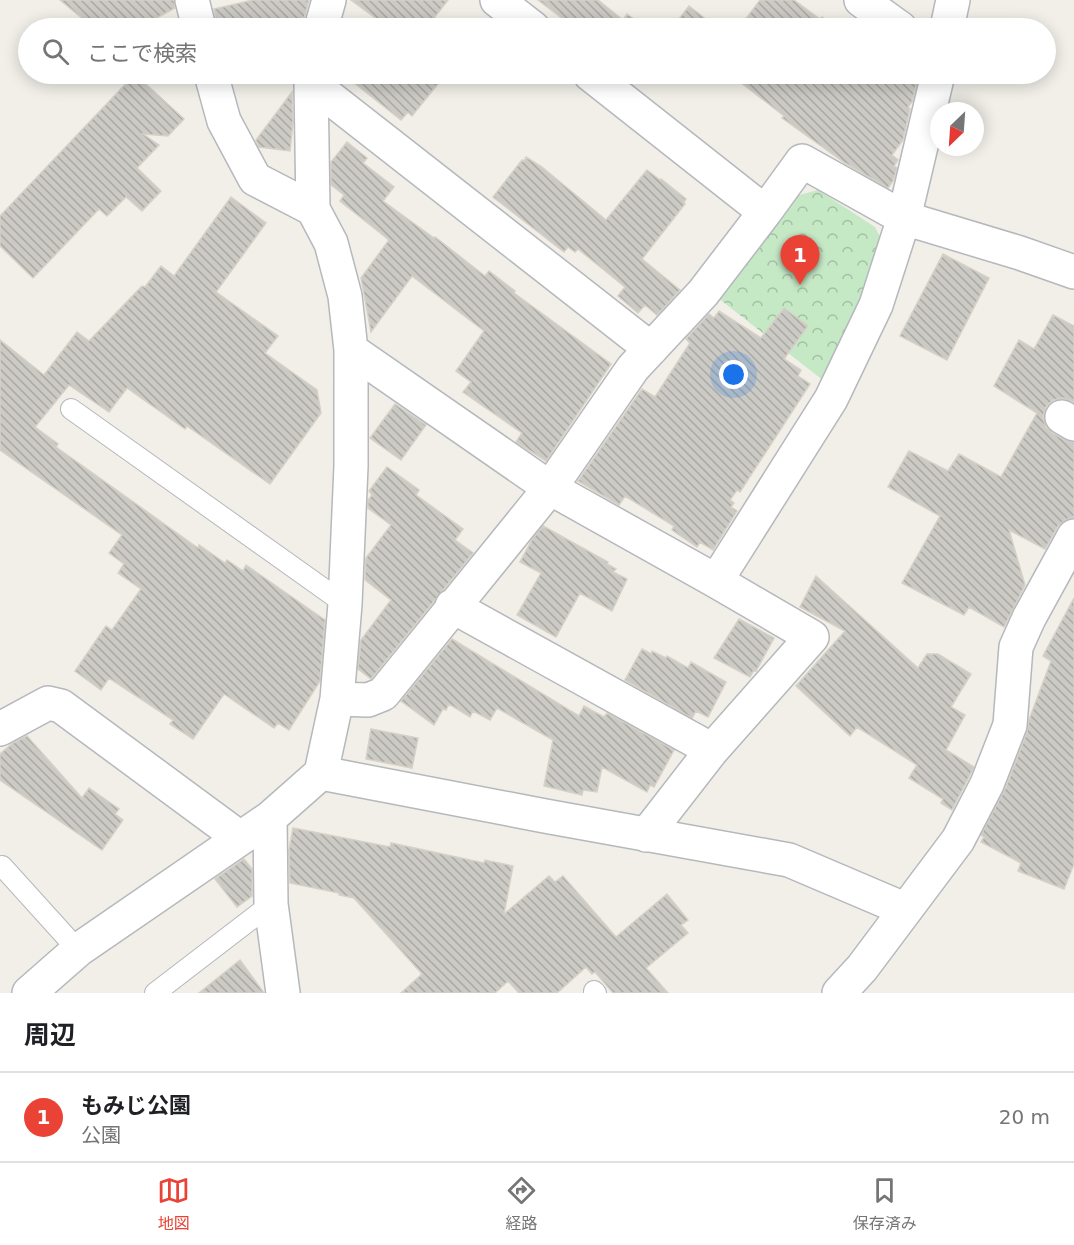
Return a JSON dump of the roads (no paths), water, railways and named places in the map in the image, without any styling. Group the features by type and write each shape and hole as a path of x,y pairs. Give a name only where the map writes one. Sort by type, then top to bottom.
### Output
{"street":[{"path":"192,0 196,18"},
{"path":"324,18 329,0"},
{"path":"497,0 520,18"},
{"path":"861,0 886,18"},
{"path":"949,18 953,0"},
{"path":"214,84 224,122 255,179 313,208"},
{"path":"29,993 78,950 270,818 321,773 337,699 345,604 351,466 351,350 345,296 331,243 313,208 312,84"},
{"path":"320,84 651,349"},
{"path":"603,84 765,212"},
{"path":"716,581 831,399 876,305 904,218 936,84"},
{"path":"337,699 368,700 382,694 550,488 633,368 703,293 802,161 904,218 1074,272"},
{"path":"351,350 550,488 812,637 712,750 646,835"},
{"path":"839,993 861,968 958,840 987,784 1010,724 1016,647 1029,618 1074,536"},
{"path":"452,606 712,750"},
{"path":"0,729 48,703 61,706 240,838"},
{"path":"321,773 789,860 904,909"},
{"path":"270,818 271,904 283,993"}],"lane":[{"path":"70,409 345,604"},
{"path":"2,866 78,950"},
{"path":"155,993 271,904"}],"place":[{"name":"もみじ公園","path":"800,285"}]}
